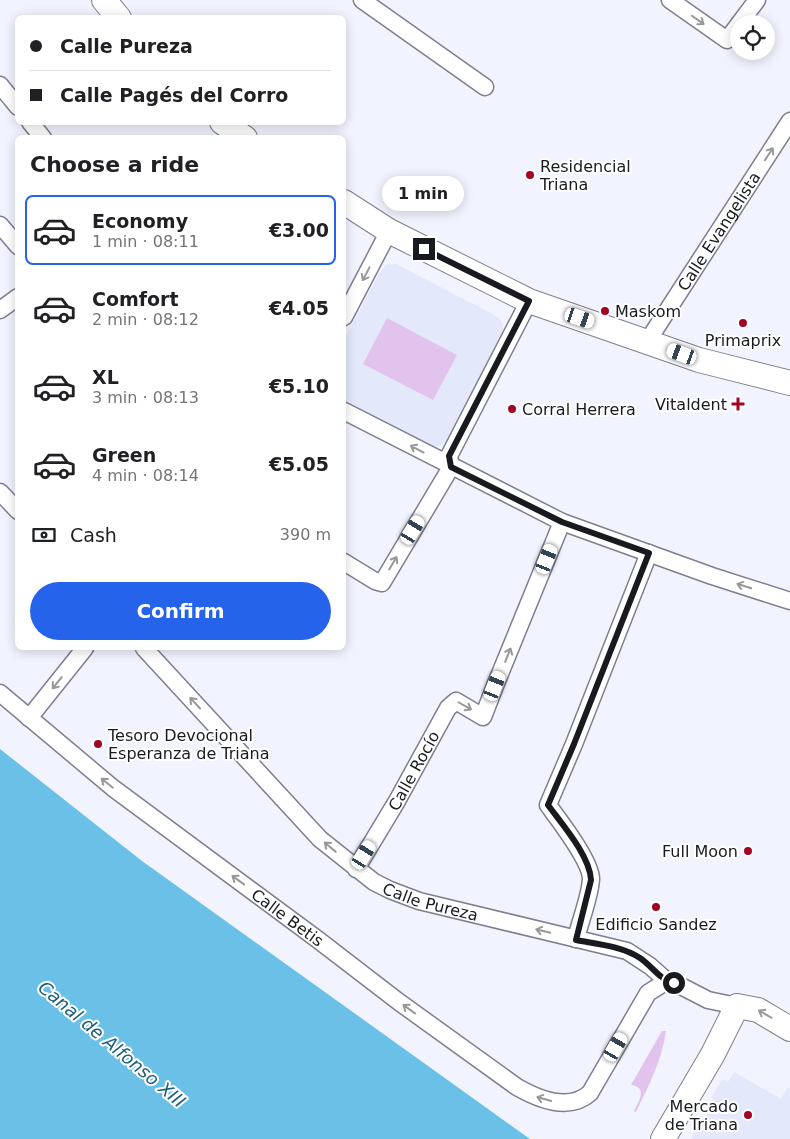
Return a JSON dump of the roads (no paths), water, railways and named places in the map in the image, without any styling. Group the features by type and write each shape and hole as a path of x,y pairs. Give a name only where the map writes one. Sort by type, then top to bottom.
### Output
{"main road":[{"path":"104,0 116,15"},
{"path":"226,125 242,135"},
{"path":"346,203 389,231 529,301 698,360 790,383"},
{"path":"662,1139 712,1054 737,1006 758,1010 790,1029"}],"street":[{"path":"362,0 485,87"},
{"path":"670,0 727,40 730,36"},
{"path":"745,15 756,0"},
{"path":"0,85 15,102"},
{"name":"Calle Evangelista","path":"647,342 790,120"},
{"path":"0,225 15,242"},
{"path":"346,313 389,231"},
{"path":"0,310 15,299"},
{"path":"346,563 374,581 382,583 451,467 449,456 529,301"},
{"path":"346,412 562,522 712,576 790,601"},
{"path":"0,492 15,508"},
{"name":"Calle Rocío","path":"356,869 448,708 456,701 483,717 562,522"},
{"path":"576,940 591,880 590,873 575,843 548,805 649,553"},
{"path":"28,718 83,650"},
{"name":"Calle Pureza","path":"146,650 320,839 374,882 419,901 627,951 650,966 667,981 708,1000 737,1006"},
{"name":"Calle Betis","path":"0,693 113,788 399,1002 517,1087 530,1094 558,1102 573,1102 590,1093 648,993 667,981"}],"water":[{"name":"Canal de Alfonso XIII","path":"0,749 142,861 530,1139 0,1139"}],"place":[{"name":"Residencial Triana","path":"530,175"},
{"name":"Maskom","path":"605,311"},
{"name":"Primaprix","path":"743,323"},
{"name":"Vitaldent","path":"738,404"},
{"name":"Corral Herrera","path":"512,409"},
{"name":"Tesoro Devocional Esperanza de Triana","path":"98,744"},
{"name":"Full Moon","path":"748,851"},
{"name":"Edificio Sandez","path":"656,907"},
{"name":"Mercado de Triana","path":"748,1115"}]}
